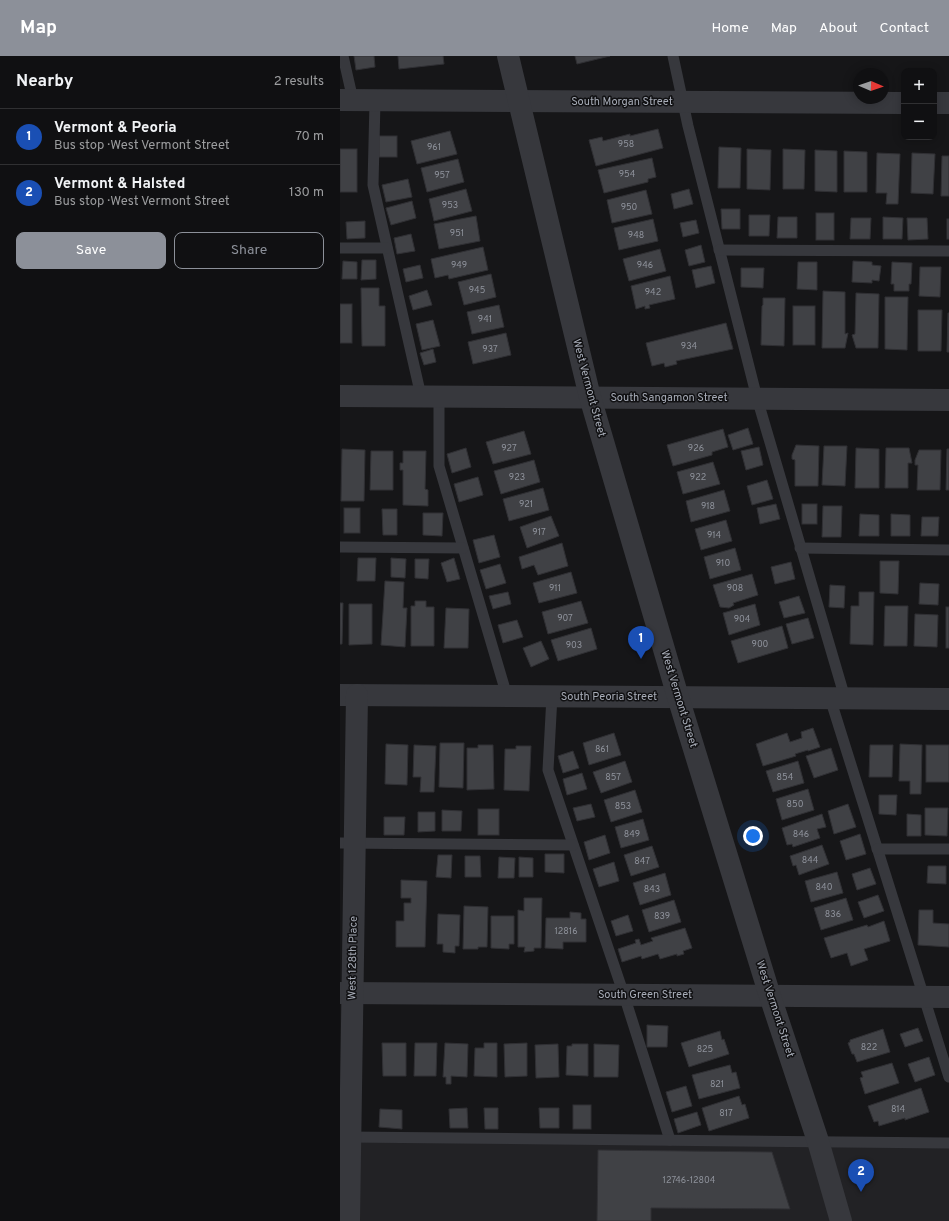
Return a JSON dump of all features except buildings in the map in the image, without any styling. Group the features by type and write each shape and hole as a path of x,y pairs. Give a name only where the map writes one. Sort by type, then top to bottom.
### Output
{"street":[{"name":"West Vermont Street","path":"508,56 590,397 678,697 770,996 818,1141 841,1221"},
{"name":"South Morgan Street","path":"346,100 901,103"},
{"path":"937,103 949,104"},
{"name":"South Sangamon Street","path":"340,396 949,400"},
{"name":"South Peoria Street","path":"349,695 949,699"},
{"name":"West 128th Place","path":"349,695 345,1137 349,1221"},
{"name":"South Green Street","path":"346,993 949,997"}],"lane":[{"path":"343,56 346,100"},
{"path":"673,56 682,102 757,398 800,548 837,698 877,849 949,1077"},
{"path":"375,101 373,185 387,248 430,397 439,466 507,696"},
{"path":"340,248 387,248"},
{"path":"719,250 949,251"},
{"path":"340,547 463,548"},
{"path":"800,548 949,550"},
{"path":"552,696 548,770 624,995 670,1140"},
{"path":"347,843 573,845"},
{"path":"877,849 949,849"},
{"path":"345,1137 949,1142"}],"shaded area":[{"path":"340,1140 949,1144 949,1221 340,1221"}],"place":[{"name":"Vermont & Peoria","path":"641,659"},
{"name":"Vermont & Halsted","path":"861,1192"}]}
